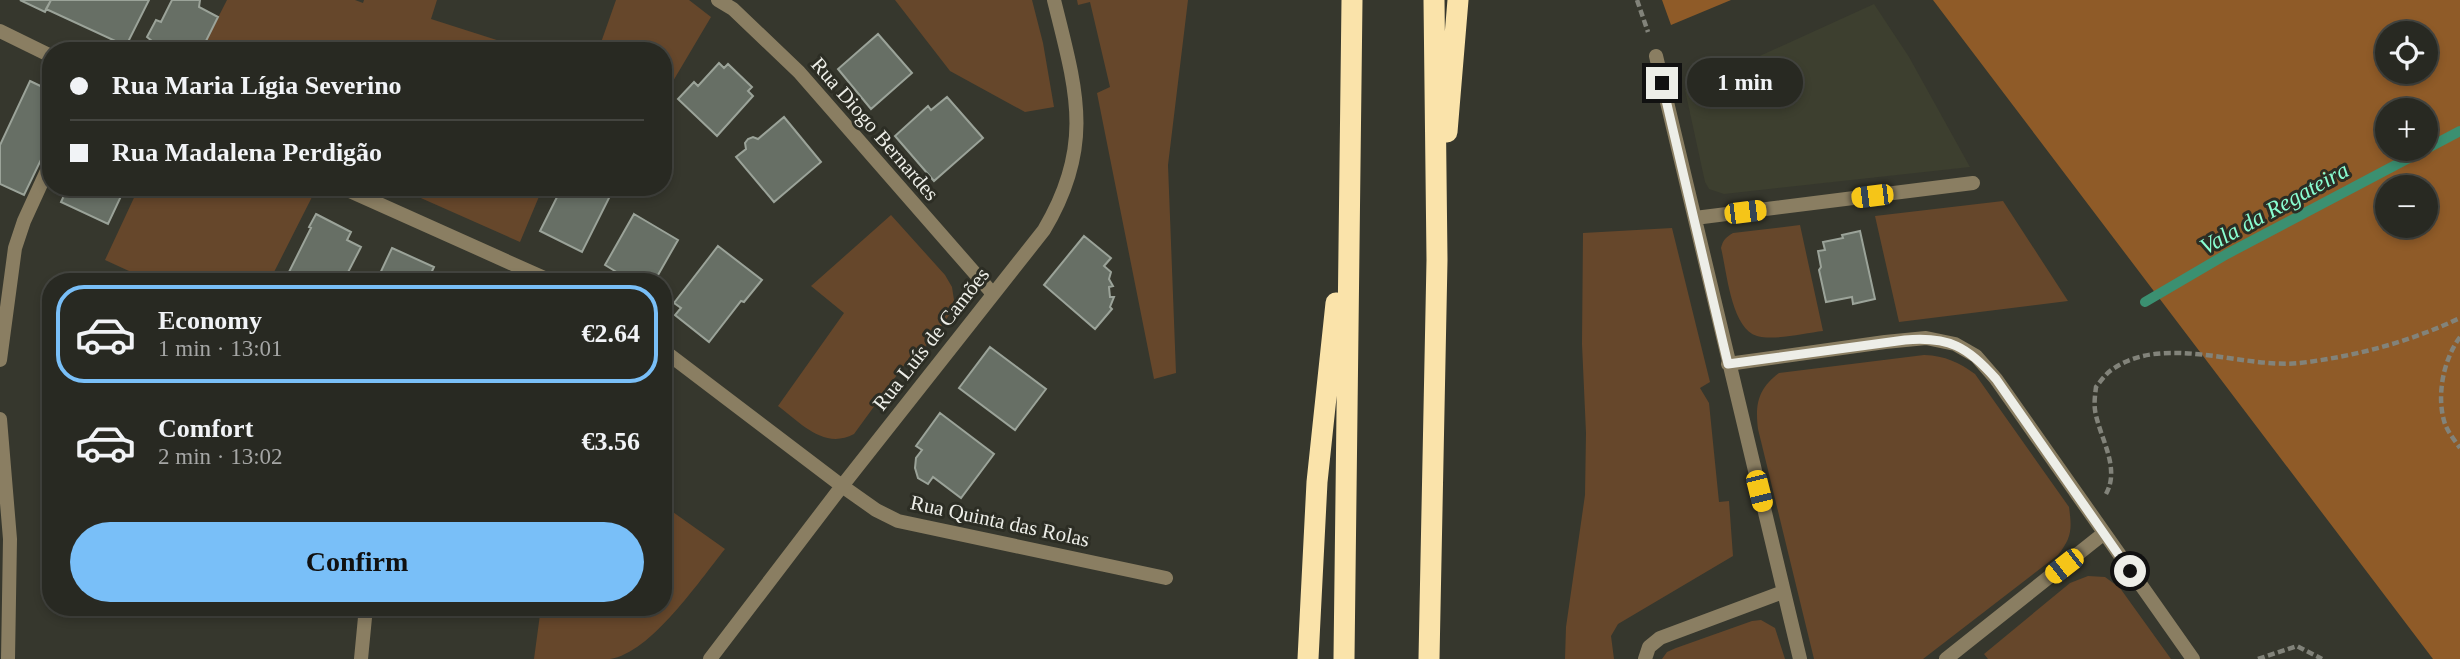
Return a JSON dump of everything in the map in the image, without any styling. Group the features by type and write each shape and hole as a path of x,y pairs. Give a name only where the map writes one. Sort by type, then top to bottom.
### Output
{"highway":[{"path":"1344,659 1352,0"},
{"path":"1429,659 1437,260 1434,0"},
{"path":"1437,260 1458,0"},
{"path":"1308,659 1317,482 1349,176"},
{"path":"1431,617 1436,659"}],"street":[{"name":"Rua Diogo Bernardes","path":"718,0 733,9 799,72 993,294"},
{"name":"Rua Luís de Camões","path":"842,485 1044,230 1059,205 1077,139 1077,106 1054,0"},
{"path":"0,31 42,52"},
{"path":"1656,56 1800,659"},
{"path":"0,360 15,248 42,182"},
{"path":"1695,218 1973,183"},
{"path":"361,196 533,273"},
{"path":"1728,364 1926,338 1955,344 1976,356 1996,379 2091,518 2193,659"},
{"path":"672,356 842,485 710,659"},
{"path":"0,419 10,539 8,659"},
{"name":"Rua Quinta das Rolas","path":"842,485 876,510 898,521 1166,578"},
{"path":"1946,659 2103,534"},
{"path":"1645,659 1649,647 1660,638 1783,592"},
{"path":"361,659 365,616"}],"path":[{"path":"1637,0 1656,56"},
{"path":"2091,518 2110,487 2110,459 2095,411 2095,387 2109,372 2131,360 2161,354 2193,354 2297,363 2381,349 2424,335 2460,318"},
{"path":"2460,337 2445,369 2441,396 2445,424 2460,448"},
{"path":"2258,659 2297,646 2322,659"}],"shaded area":[{"path":"227,0 355,0 363,3 364,0 437,0 431,19 503,42 206,42"},
{"path":"616,0 689,0 711,17 672,83 672,42 601,42"},
{"path":"895,0 1032,0 1043,43 1054,107 1025,112 950,71"},
{"path":"1077,0 1188,0 1168,165 1176,373 1154,379 1097,93 1110,87 1090,2 1078,5"},
{"path":"1662,0 1731,0 1671,25"},
{"path":"1933,0 2460,0 2460,659 2433,659"},
{"path":"1874,4 1909,57 1970,167 1724,194 1709,189 1705,182 1685,90"},
{"path":"135,196 312,197 274,273 133,273 105,260"},
{"path":"416,196 539,196 520,242"},
{"path":"2003,201 2068,301 1899,322 1875,216"},
{"path":"891,215 945,275 952,287 954,300 951,312 909,367 905,364 854,434 833,439 823,437 804,427 778,406 844,313 811,286"},
{"path":"1800,225 1823,331 1781,337 1757,336 1748,331 1736,311 1728,284 1722,245 1733,233"},
{"path":"1672,228 1710,382 1700,388 1709,403 1719,502 1729,501 1733,556 1618,624 1611,636 1614,659 1565,659 1566,627 1585,495 1583,233"},
{"path":"1924,355 1951,360 1975,374 2069,507 2071,527 2068,538 2058,555 1923,659 1814,659 1758,429 1757,412 1762,391 1779,373"},
{"path":"672,511 725,549 672,615"},
{"path":"2088,576 2105,577 2120,588 2171,659 1988,659 1984,654 2070,583"},
{"path":"540,616 671,616 642,644 626,654 610,659 534,659"},
{"path":"1761,620 1775,628 1785,659 1662,659 1667,652 1676,648"}],"building":[{"path":"20,0 51,0 45,12"},
{"path":"51,0 149,0 128,42 117,42 46,9"},
{"path":"172,0 200,0 199,7 218,17 206,42 152,42 147,37 156,20 161,22"},
{"path":"878,34 912,73 871,109 838,69"},
{"path":"719,63 724,68 728,64 752,87 748,91 753,96 717,136 678,99 694,82 698,86"},
{"path":"30,81 42,87 42,158 24,195 0,184 0,145"},
{"path":"947,97 983,138 934,181 895,136 928,106 931,110"},
{"path":"784,117 821,162 774,202 736,157 746,149 745,143 748,139 758,139"},
{"path":"64,196 121,196 108,224 61,202"},
{"path":"558,196 610,196 582,252 540,231"},
{"path":"316,214 351,232 347,240 361,247 348,273 288,273 311,228 309,227"},
{"path":"634,214 678,240 659,273 618,273 605,265"},
{"path":"1860,231 1875,299 1853,304 1852,297 1826,302 1818,251 1825,250 1823,242"},
{"path":"1084,236 1111,258 1104,266 1111,272 1109,279 1113,286 1109,287 1110,297 1114,297 1110,307 1112,309 1095,329 1044,285"},
{"path":"718,246 762,280 744,302 741,301 709,342 675,315 681,308 674,303"},
{"path":"392,248 434,267 431,273 380,273"},
{"path":"990,347 1046,389 1015,430 959,388"},
{"path":"940,413 994,454 961,498 933,477 928,484 918,478 915,468 916,458 922,450 916,446"}],"waterway":[{"name":"Vala da Regateira","path":"2145,302 2227,254 2460,131"}],"route":[{"path":"1662,83 1728,364 1926,338 1955,344 1976,356 1996,379 2130,571"}]}
